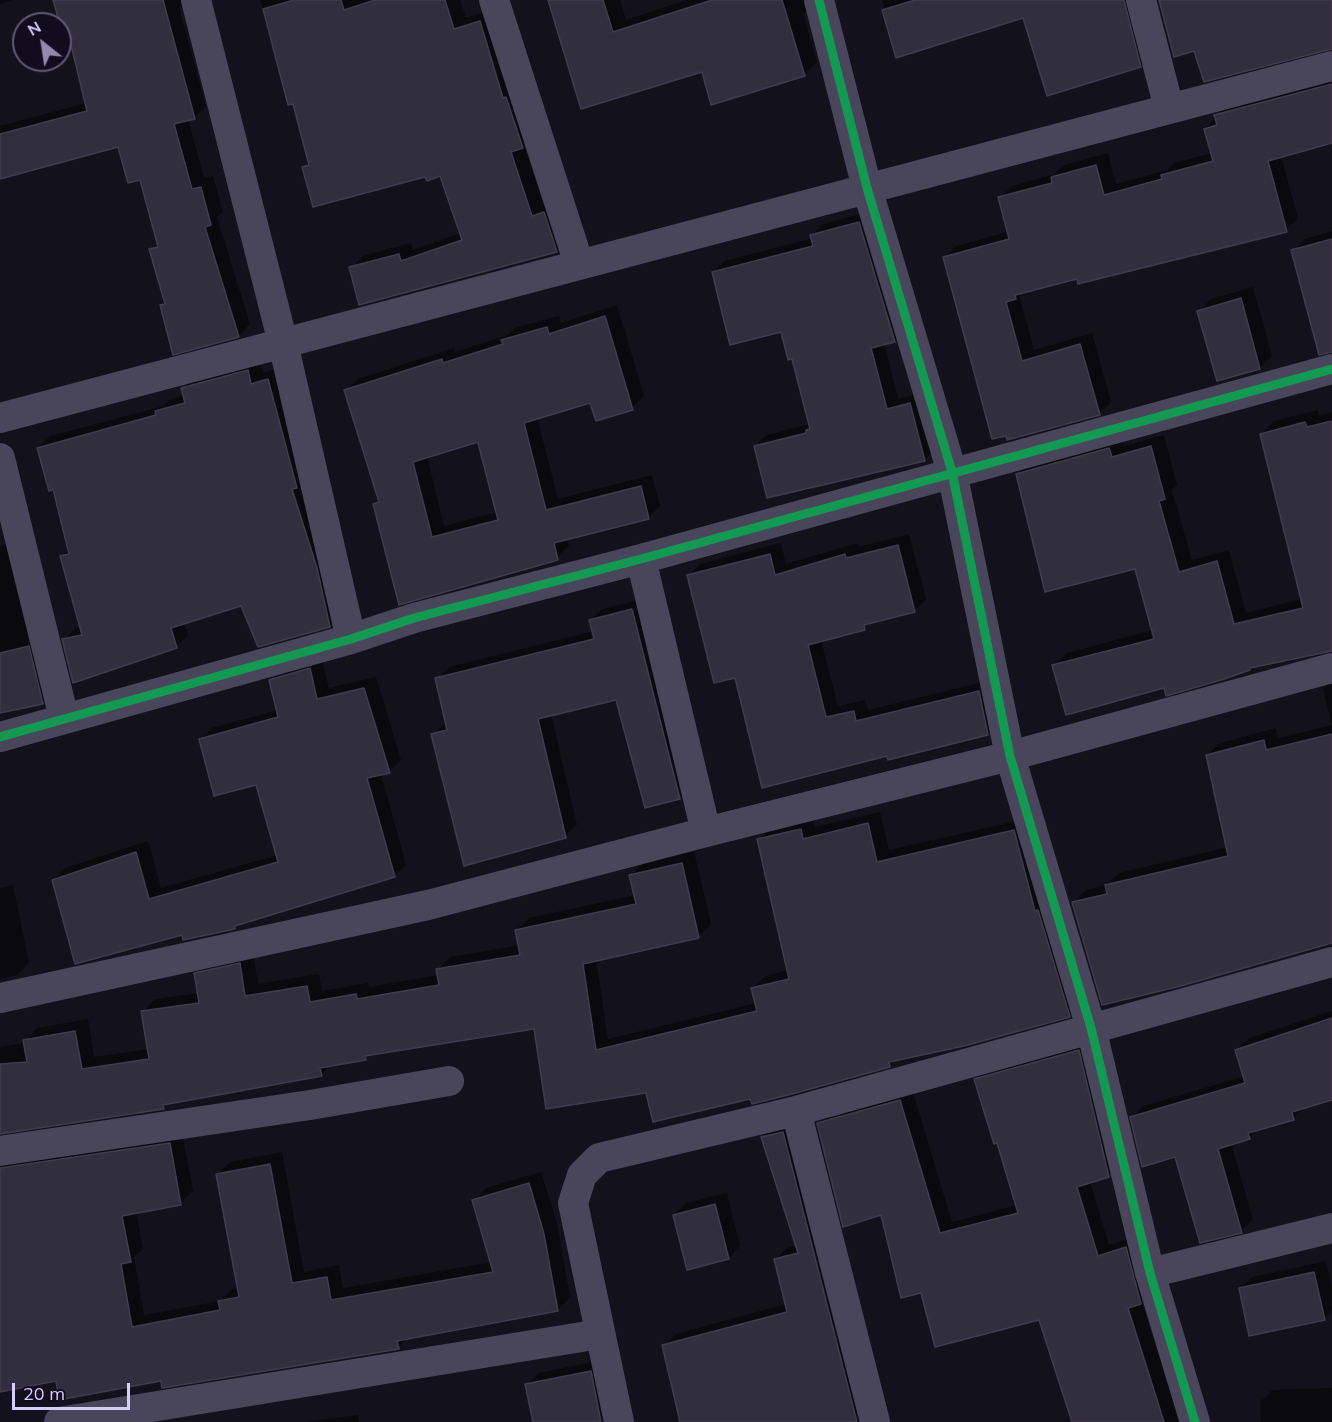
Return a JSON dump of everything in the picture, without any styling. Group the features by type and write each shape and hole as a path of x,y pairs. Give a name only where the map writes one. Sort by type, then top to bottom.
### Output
{"street":[{"path":"196,0 283,343 351,639"},
{"path":"494,0 579,264"},
{"path":"819,0 867,188 952,472 1011,756 1091,1028 1150,1273 1195,1422"},
{"path":"1141,0 1169,108"},
{"path":"0,417 1332,66"},
{"path":"0,737 351,639 414,618 640,559 1332,369"},
{"path":"0,458 64,718"},
{"path":"640,559 706,832"},
{"path":"0,998 428,905 706,832 1011,756 1332,668"},
{"path":"619,1422 573,1203 582,1175 599,1158 796,1111 1332,962"},
{"path":"0,1151 310,1105 449,1081"},
{"path":"796,1111 875,1422"},
{"path":"1150,1273 1332,1228"},
{"path":"59,1422 600,1334"}],"building":[{"path":"53,0 163,0 195,119 174,124 192,189 201,187 211,225 205,227 239,337 173,355 160,305 165,304 149,249 158,247 140,180 128,183 118,147 0,179 0,134 87,111 72,49 72,12 56,12"},
{"path":"294,0 341,0 344,10 375,0 445,0 454,29 480,21 503,98 506,97 523,148 511,152 532,216 544,212 557,252 359,305 349,267 399,254 401,261 462,240 440,176 427,181 425,177 313,207 302,167 309,165 293,104 288,105 263,9"},
{"path":"548,0 603,0 613,32 712,0 782,0 805,76 711,105 702,72 581,109"},
{"path":"915,0 1124,0 1141,67 1047,96 1023,18 896,58 882,10"},
{"path":"1159,0 1332,0 1332,49 1204,82 1194,51 1174,57"},
{"path":"1332,84 1332,143 1268,161 1287,232 1078,284 1077,279 1015,295 1016,299 1006,302 1022,361 1080,344 1100,415 1007,440 1006,436 992,439 943,257 1009,239 998,197 1052,183 1051,177 1096,165 1104,195 1162,179 1161,175 1213,161 1204,129 1217,125 1214,115"},
{"path":"859,222 895,342 871,348 887,409 910,403 925,461 767,498 754,446 806,433 806,430 810,429 792,359 788,360 781,332 730,345 712,272 813,246 810,235"},
{"path":"1332,239 1332,352 1319,355 1291,250"},
{"path":"1241,298 1260,369 1217,381 1197,311"},
{"path":"605,316 633,410 596,421 590,403 524,423 546,510 641,486 649,519 554,543 558,560 399,605 373,504 379,502 344,390 442,359 443,363 503,344 501,340 547,327 549,334","holes":["478,443 498,520 432,537 413,462"]},
{"path":"248,370 251,384 268,379 297,488 292,489 317,568 330,627 258,647 241,606 171,628 177,648 73,683 62,639 82,635 60,556 69,554 53,489 49,491 37,448 156,415 155,411 185,403 181,388"},
{"path":"1332,421 1332,651 1250,668 1250,670 1221,680 1166,696 1164,688 1066,715 1052,665 1154,639 1135,569 1045,592 1016,474 1109,448 1112,457 1151,446 1165,499 1159,501 1179,572 1217,561 1234,624 1303,608 1260,434 1305,422 1307,427"},
{"path":"898,545 915,612 864,625 865,630 808,645 826,717 854,711 856,721 979,691 988,735 888,760 887,756 762,788 735,678 714,683 687,575 770,554 775,575 845,554 846,558"},
{"path":"632,609 680,799 645,808 616,700 538,719 566,838 464,866 431,734 447,730 435,678 594,639 589,620"},
{"path":"29,646 43,704 0,713 0,653"},
{"path":"310,668 317,699 364,688 390,773 367,778 395,877 235,926 235,929 183,940 182,935 75,964 52,880 136,852 149,899 278,862 256,785 214,796 199,739 278,717 269,680"},
{"path":"1332,734 1332,943 1177,987 1102,1005 1072,902 1107,894 1105,885 1228,856 1206,755 1264,740 1266,750"},
{"path":"868,823 877,862 1014,830 1035,911 1038,910 1070,1017 964,1046 889,1062 890,1067 792,1094 752,1104 750,1099 653,1122 646,1093 546,1109 534,1029 365,1056 366,1060 320,1068 322,1076 163,1105 164,1109 0,1134 0,1064 27,1062 23,1040 75,1031 82,1069 149,1059 141,1011 199,1003 194,973 240,963 245,996 307,986 310,1002 356,994 357,999 439,985 436,969 520,955 515,930 636,904 629,875 682,863 699,938 583,964 596,1050 757,1011 751,988 789,979 757,839 801,829 803,839"},
{"path":"1332,1018 1332,1100 1292,1112 1294,1120 1248,1133 1250,1139 1218,1149 1242,1233 1200,1243 1175,1157 1142,1167 1130,1117 1245,1083 1235,1050"},
{"path":"1079,1050 1109,1177 1077,1187 1098,1256 1126,1247 1141,1304 1128,1308 1164,1422 1072,1422 1039,1320 935,1347 921,1293 901,1298 881,1215 843,1227 817,1123 900,1100 940,1233 1018,1213 997,1143 994,1144 974,1079"},
{"path":"783,1132 857,1422 680,1422 662,1345 787,1312 774,1259 798,1253 761,1137"},
{"path":"170,1143 181,1205 122,1216 131,1262 121,1264 132,1327 220,1310 218,1301 239,1297 216,1174 270,1164 292,1283 327,1277 331,1300 493,1272 472,1200 529,1183 544,1234 558,1311 397,1341 399,1349 162,1388 161,1381 59,1400 56,1381 0,1392 0,1168"},
{"path":"715,1204 729,1259 687,1270 673,1215"},
{"path":"1314,1272 1325,1320 1249,1336 1239,1288"},
{"path":"591,1371 601,1422 533,1422 525,1384"}],"cycle path":[{"path":"819,0 867,188 952,472 1010,756 1091,1028 1150,1273 1195,1422"},
{"path":"0,737 351,639 414,618 641,559 1332,369"}]}
